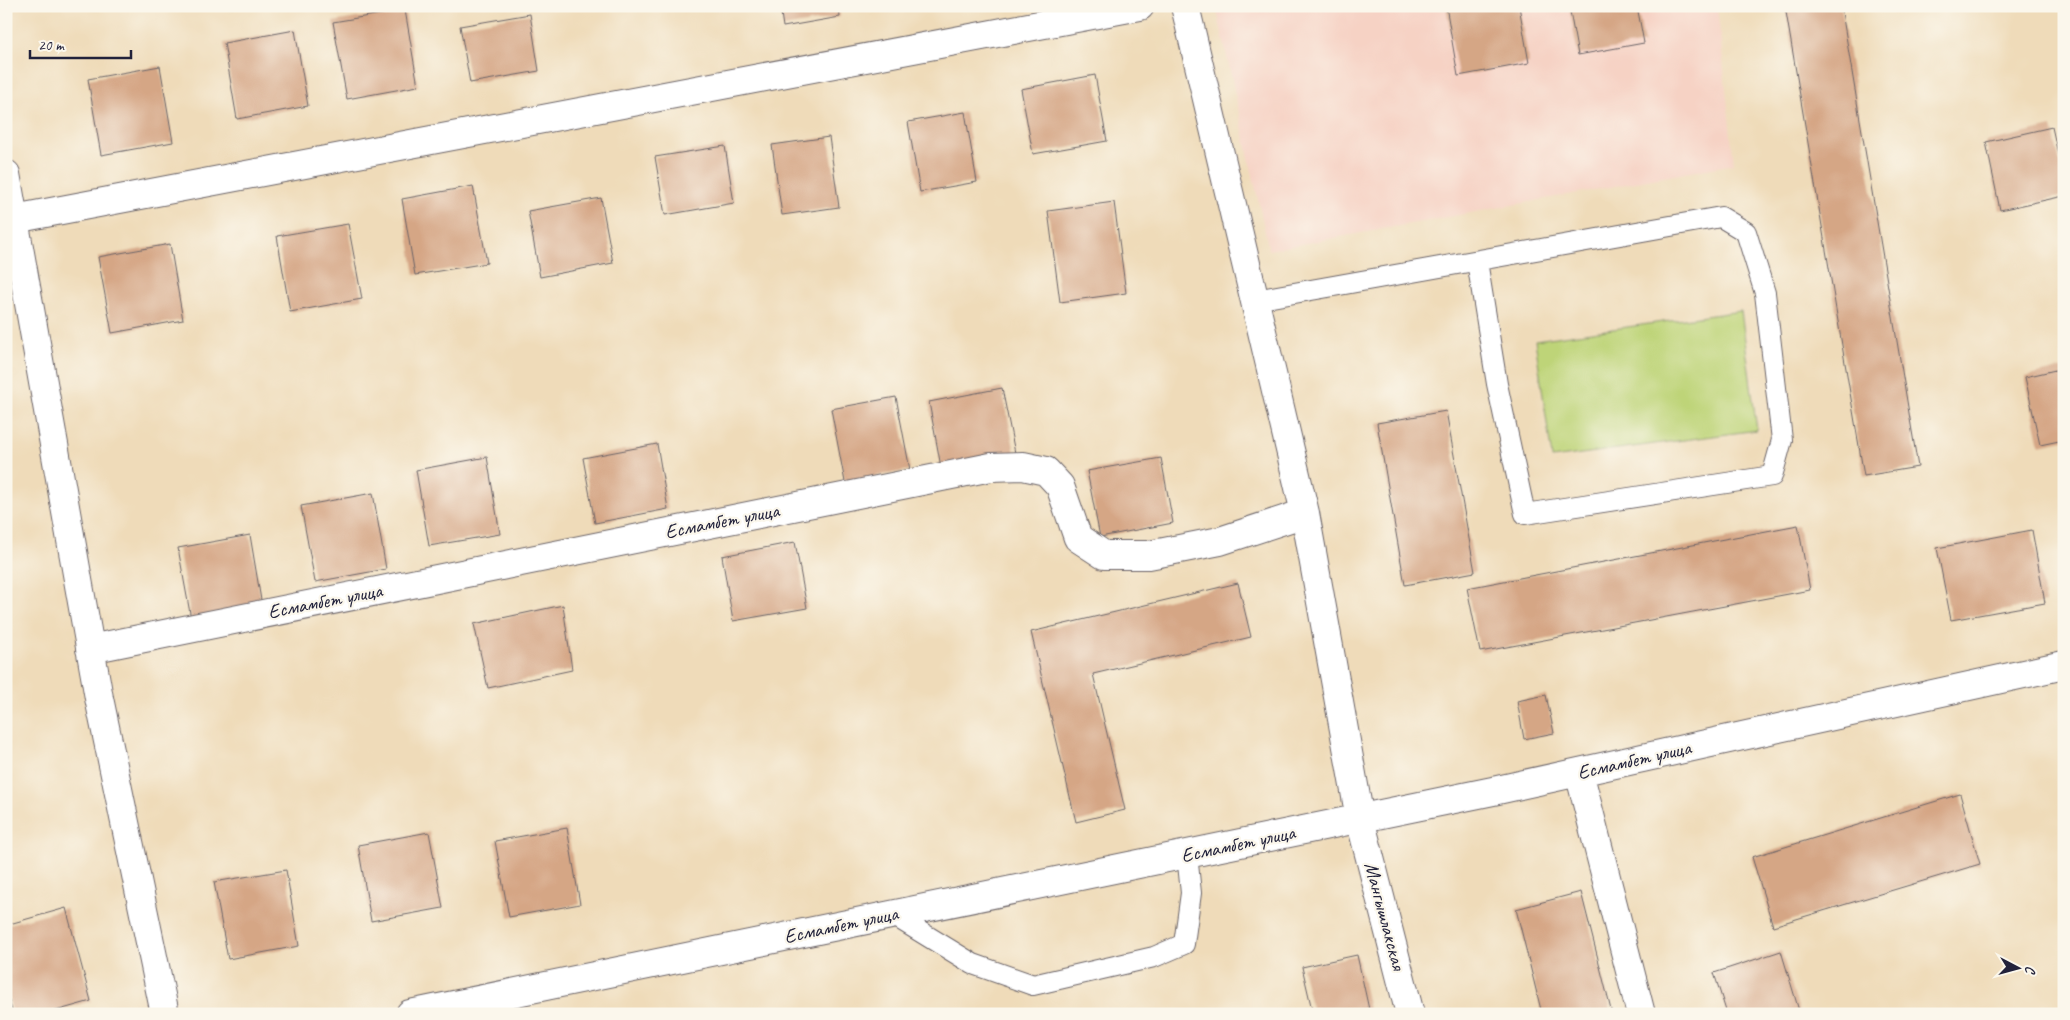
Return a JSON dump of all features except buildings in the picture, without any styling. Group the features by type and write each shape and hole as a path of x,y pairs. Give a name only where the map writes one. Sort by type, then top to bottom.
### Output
{"street":[{"path":"14,219 1140,6"},
{"name":"Мангышлакская","path":"1185,6 1305,513 1360,819 1410,1014"},
{"path":"6,174 90,649 165,1014"},
{"name":"Есмамбет улица","path":"90,649 991,467 1023,466 1046,471 1060,486 1078,538 1104,555 1149,555 1220,541 1305,513"},
{"name":"Есмамбет улица","path":"410,1014 1360,819 2064,665"},
{"path":"1579,772 1641,1014"}],"lane":[{"path":"1255,300 1721,217 1746,232 1765,293 1782,440 1772,476 1525,514 1497,384 1478,261"},
{"path":"893,915 973,964 1033,985 1154,957 1184,944 1192,893 1187,854"}],"shaded area":[{"path":"1216,6 1717,6 1734,164 1269,250"}],"green space":[{"path":"1741,311 1757,430 1552,458 1535,340"}]}
